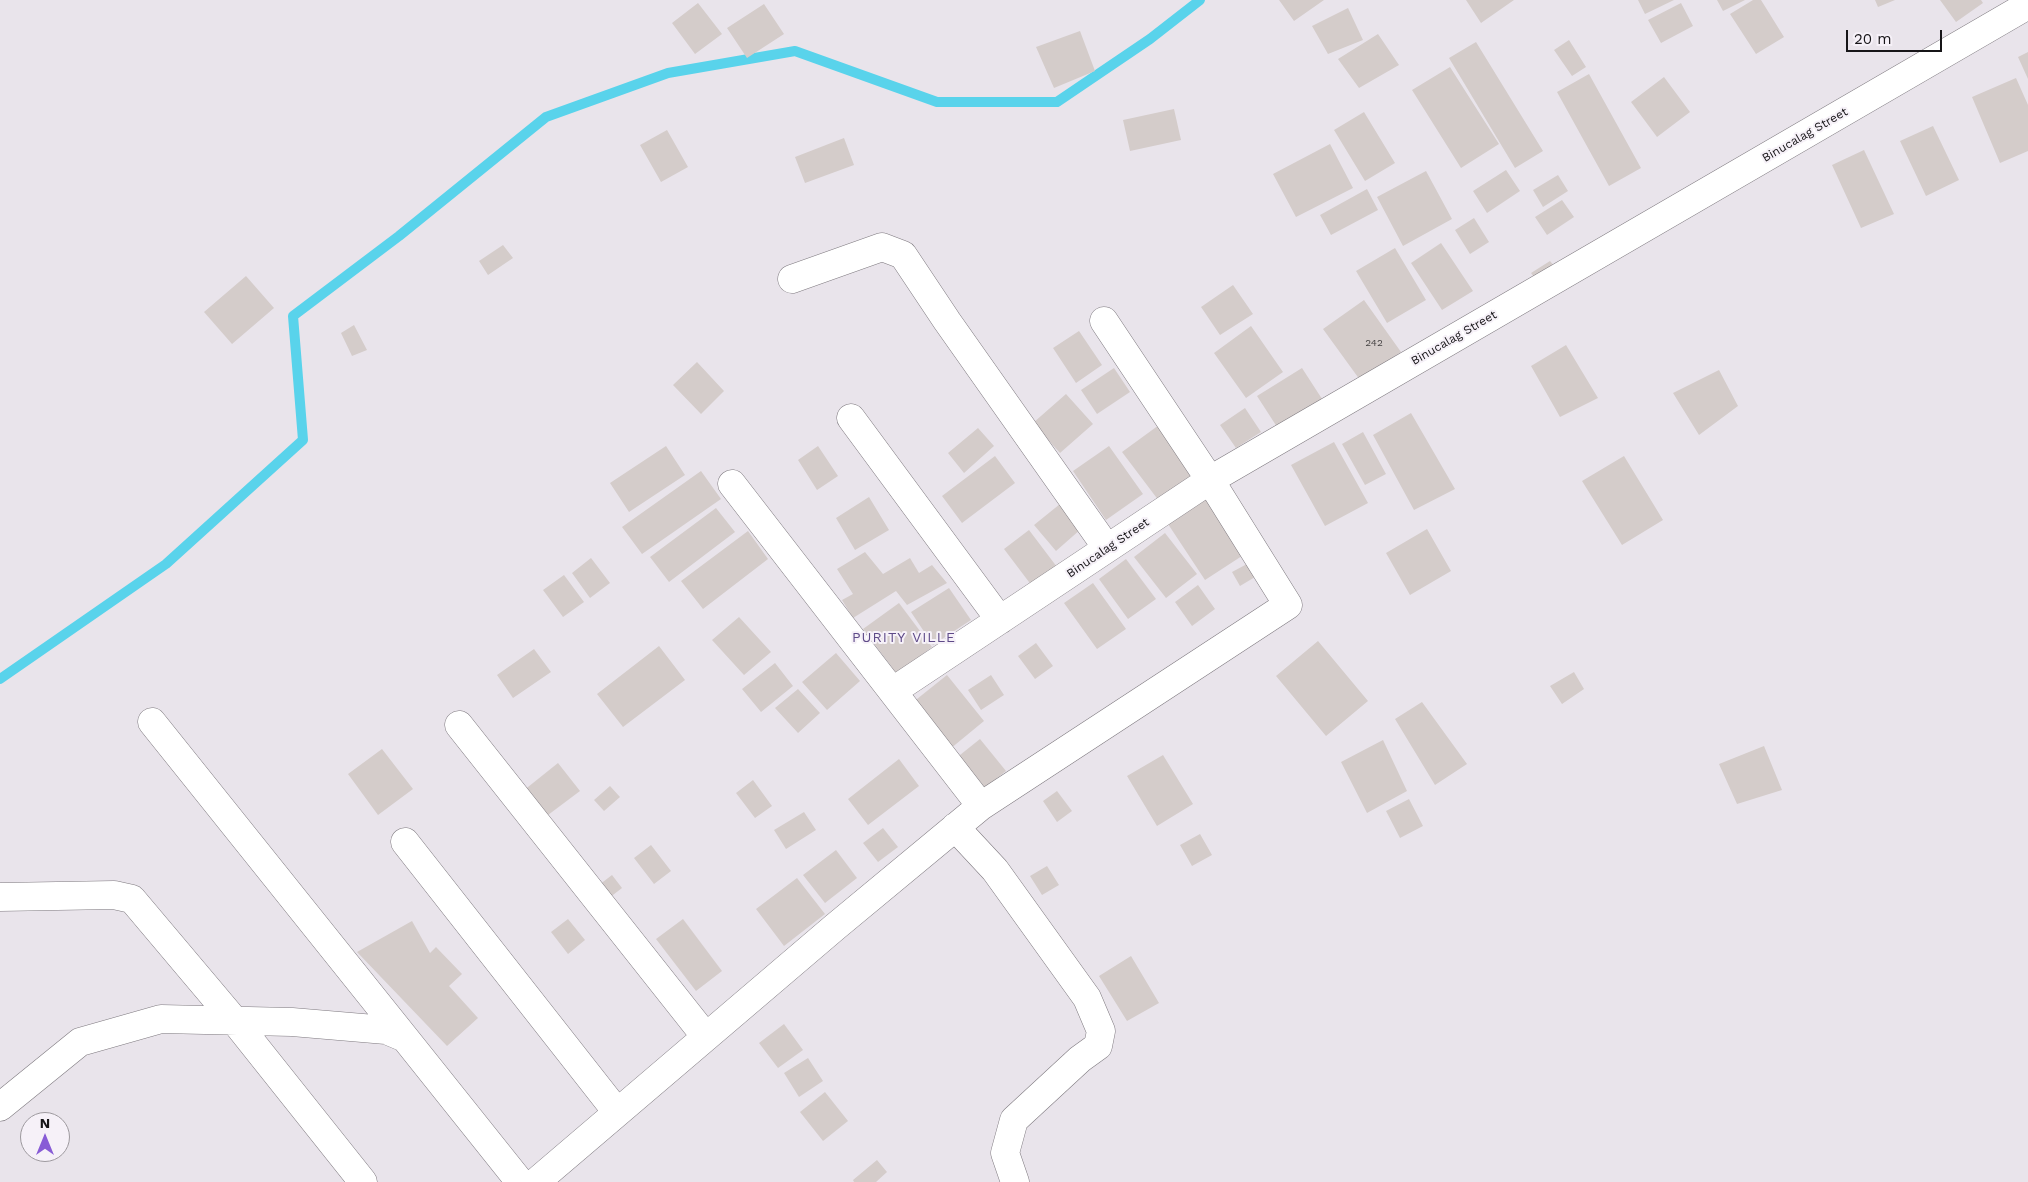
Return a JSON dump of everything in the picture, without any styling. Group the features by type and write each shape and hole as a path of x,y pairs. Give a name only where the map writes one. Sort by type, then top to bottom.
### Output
{"street":[{"name":"Binucalag Street","path":"893,691 1210,480 2028,5"},
{"path":"792,279 882,247 903,255 1108,548"},
{"path":"536,1182 982,806 1288,605 1210,480 1104,321"},
{"path":"851,418 1000,620"},
{"path":"732,484 982,806"},
{"path":"152,722 520,1182"},
{"path":"458,725 706,1037"},
{"path":"955,827 995,870 1087,998 1101,1031 1098,1046 1080,1059 1014,1120 1005,1154 1015,1182"},
{"path":"405,842 617,1112"},
{"path":"0,898 114,896 132,899 234,1020 363,1182"},
{"path":"0,1107 80,1042 161,1019 292,1022 386,1030 405,1038"}],"building":[{"path":"1279,0 1324,0 1294,21"},
{"path":"1466,0 1514,0 1481,23"},
{"path":"1638,0 1674,0 1645,14"},
{"path":"1717,0 1745,0 1723,11"},
{"path":"1753,0 1761,0 1784,37 1756,54 1730,14"},
{"path":"1875,0 1895,0 1878,7"},
{"path":"1940,0 1981,0 1983,3 1956,22"},
{"path":"698,3 722,34 695,54 672,23"},
{"path":"1681,3 1693,26 1661,43 1648,20"},
{"path":"764,4 784,34 747,58 727,28"},
{"path":"1348,8 1363,40 1328,54 1312,26"},
{"path":"1080,31 1095,71 1054,88 1036,47"},
{"path":"1378,34 1399,65 1359,88 1338,59"},
{"path":"1569,40 1586,67 1572,76 1554,50"},
{"path":"1476,42 1543,151 1515,168 1449,58"},
{"path":"2028,52 2028,79 2018,57"},
{"path":"1450,67 1499,144 1461,168 1412,90"},
{"path":"1589,74 1641,168 1609,186 1557,92"},
{"path":"1664,77 1690,112 1657,137 1631,102"},
{"path":"2016,78 2028,105 2028,151 2000,163 1972,97"},
{"path":"1174,109 1181,140 1130,151 1123,120"},
{"path":"1364,112 1395,163 1365,181 1334,130"},
{"path":"1933,126 1959,180 1926,196 1900,141"},
{"path":"667,130 688,167 661,182 640,145"},
{"path":"844,138 854,165 805,183 795,157"},
{"path":"1330,144 1353,188 1296,217 1273,174"},
{"path":"1864,150 1894,214 1861,228 1832,165"},
{"path":"1506,170 1520,191 1487,213 1473,191"},
{"path":"1426,171 1452,219 1403,246 1377,197"},
{"path":"1558,175 1568,191 1543,207 1533,190"},
{"path":"1367,189 1378,210 1331,235 1320,215"},
{"path":"1562,200 1574,217 1547,235 1535,217"},
{"path":"1474,218 1489,242 1470,254 1455,230"},
{"path":"1441,243 1473,291 1442,310 1411,263"},
{"path":"503,245 513,258 488,275 479,261"},
{"path":"1395,248 1426,300 1387,323 1356,271"},
{"path":"1550,261 1559,272 1540,285 1531,273"},
{"path":"246,276 274,308 232,344 204,312"},
{"path":"1233,285 1253,314 1220,335 1201,307"},
{"path":"1364,300 1401,352 1360,380 1323,329"},
{"path":"354,325 367,350 352,356 341,333"},
{"path":"1251,326 1283,372 1246,398 1214,353"},
{"path":"1079,331 1102,365 1076,383 1053,348"},
{"path":"1566,345 1598,398 1560,417 1531,366"},
{"path":"697,362 724,391 701,414 673,385"},
{"path":"1114,368 1130,392 1097,414 1081,390"},
{"path":"1302,368 1324,402 1279,430 1257,396"},
{"path":"1719,370 1738,406 1699,435 1673,393"},
{"path":"1066,394 1093,424 1060,453 1033,423"},
{"path":"1245,408 1261,432 1236,448 1220,425"},
{"path":"1411,413 1455,489 1414,510 1373,435"},
{"path":"1159,425 1195,474 1159,501 1122,452"},
{"path":"978,428 994,446 964,473 948,453"},
{"path":"1363,432 1386,474 1365,485 1342,444"},
{"path":"1334,442 1368,503 1325,526 1291,465"},
{"path":"666,446 685,475 629,512 610,483"},
{"path":"818,446 838,476 817,490 798,460"},
{"path":"1109,446 1143,494 1106,520 1073,471"},
{"path":"995,456 1015,483 962,523 942,496"},
{"path":"1624,456 1663,520 1622,545 1582,481"},
{"path":"701,471 721,499 642,554 622,527"},
{"path":"869,497 889,530 855,550 836,518"},
{"path":"1208,498 1245,554 1205,580 1168,524"},
{"path":"1060,504 1081,529 1056,551 1034,525"},
{"path":"716,508 735,532 669,582 650,557"},
{"path":"1427,529 1451,571 1410,595 1386,553"},
{"path":"1029,530 1057,567 1032,586 1004,549"},
{"path":"748,531 768,559 703,609 681,581"},
{"path":"1165,533 1197,574 1166,598 1134,557"},
{"path":"865,552 883,574 910,558 919,573 932,565 947,583 907,605 896,591 853,618 842,600 853,594 837,569"},
{"path":"591,558 610,583 590,598 572,573"},
{"path":"1126,559 1156,599 1128,619 1099,579"},
{"path":"1247,564 1255,577 1240,586 1232,572"},
{"path":"564,575 584,602 563,617 543,590"},
{"path":"1093,583 1126,629 1097,649 1064,603"},
{"path":"1198,585 1215,609 1192,626 1175,602"},
{"path":"949,588 971,620 933,645 911,612"},
{"path":"899,603 932,647 897,674 863,629"},
{"path":"739,617 771,652 744,675 712,640"},
{"path":"1318,641 1368,701 1326,736 1276,676"},
{"path":"1036,643 1053,666 1035,679 1018,656"},
{"path":"659,646 685,680 623,727 597,694"},
{"path":"534,649 551,672 513,698 497,675"},
{"path":"836,653 860,681 827,710 802,682"},
{"path":"775,663 793,686 761,712 742,689"},
{"path":"1574,672 1584,689 1562,704 1550,686"},
{"path":"947,675 984,721 950,749 912,703"},
{"path":"991,675 1004,695 981,710 968,690"},
{"path":"798,689 820,713 798,733 775,708"},
{"path":"1422,702 1467,764 1435,785 1395,719"},
{"path":"980,739 1006,771 981,791 955,759"},
{"path":"1383,740 1407,791 1367,813 1341,762"},
{"path":"1764,746 1782,790 1737,804 1719,764"},
{"path":"382,749 413,789 378,815 348,774"},
{"path":"1163,755 1193,804 1157,826 1127,776"},
{"path":"899,759 919,786 868,825 848,799"},
{"path":"558,763 580,791 544,818 523,791"},
{"path":"753,780 772,806 755,818 736,793"},
{"path":"610,786 620,797 604,811 594,800"},
{"path":"1057,791 1072,811 1057,822 1043,801"},
{"path":"1409,799 1423,826 1400,838 1386,811"},
{"path":"804,812 816,830 786,849 774,830"},
{"path":"883,828 898,847 878,862 863,843"},
{"path":"1200,834 1212,855 1192,866 1180,845"},
{"path":"651,845 671,871 654,884 634,858"},
{"path":"836,850 857,878 825,903 803,875"},
{"path":"1047,866 1059,885 1042,895 1030,876"},
{"path":"612,875 622,888 609,898 599,885"},
{"path":"797,878 825,914 784,946 756,909"},
{"path":"568,919 585,940 568,954 551,932"},
{"path":"683,919 722,971 696,991 656,939"},
{"path":"412,921 430,953 436,947 462,974 449,986 478,1018 447,1046 357,952"},
{"path":"1131,956 1159,1003 1127,1021 1099,976"},
{"path":"784,1024 803,1050 778,1068 759,1043"},
{"path":"808,1058 823,1081 799,1097 784,1073"},
{"path":"825,1092 848,1121 823,1141 800,1112"},
{"path":"877,1160 887,1172 876,1182 854,1182 853,1180"}],"waterway":[{"path":"0,679 166,564 303,440 293,316 399,236 546,117 668,73 795,51 937,102 1057,102 1150,39 1200,0"}],"district":[{"name":"PURITY VILLE","path":"904,638"}]}
